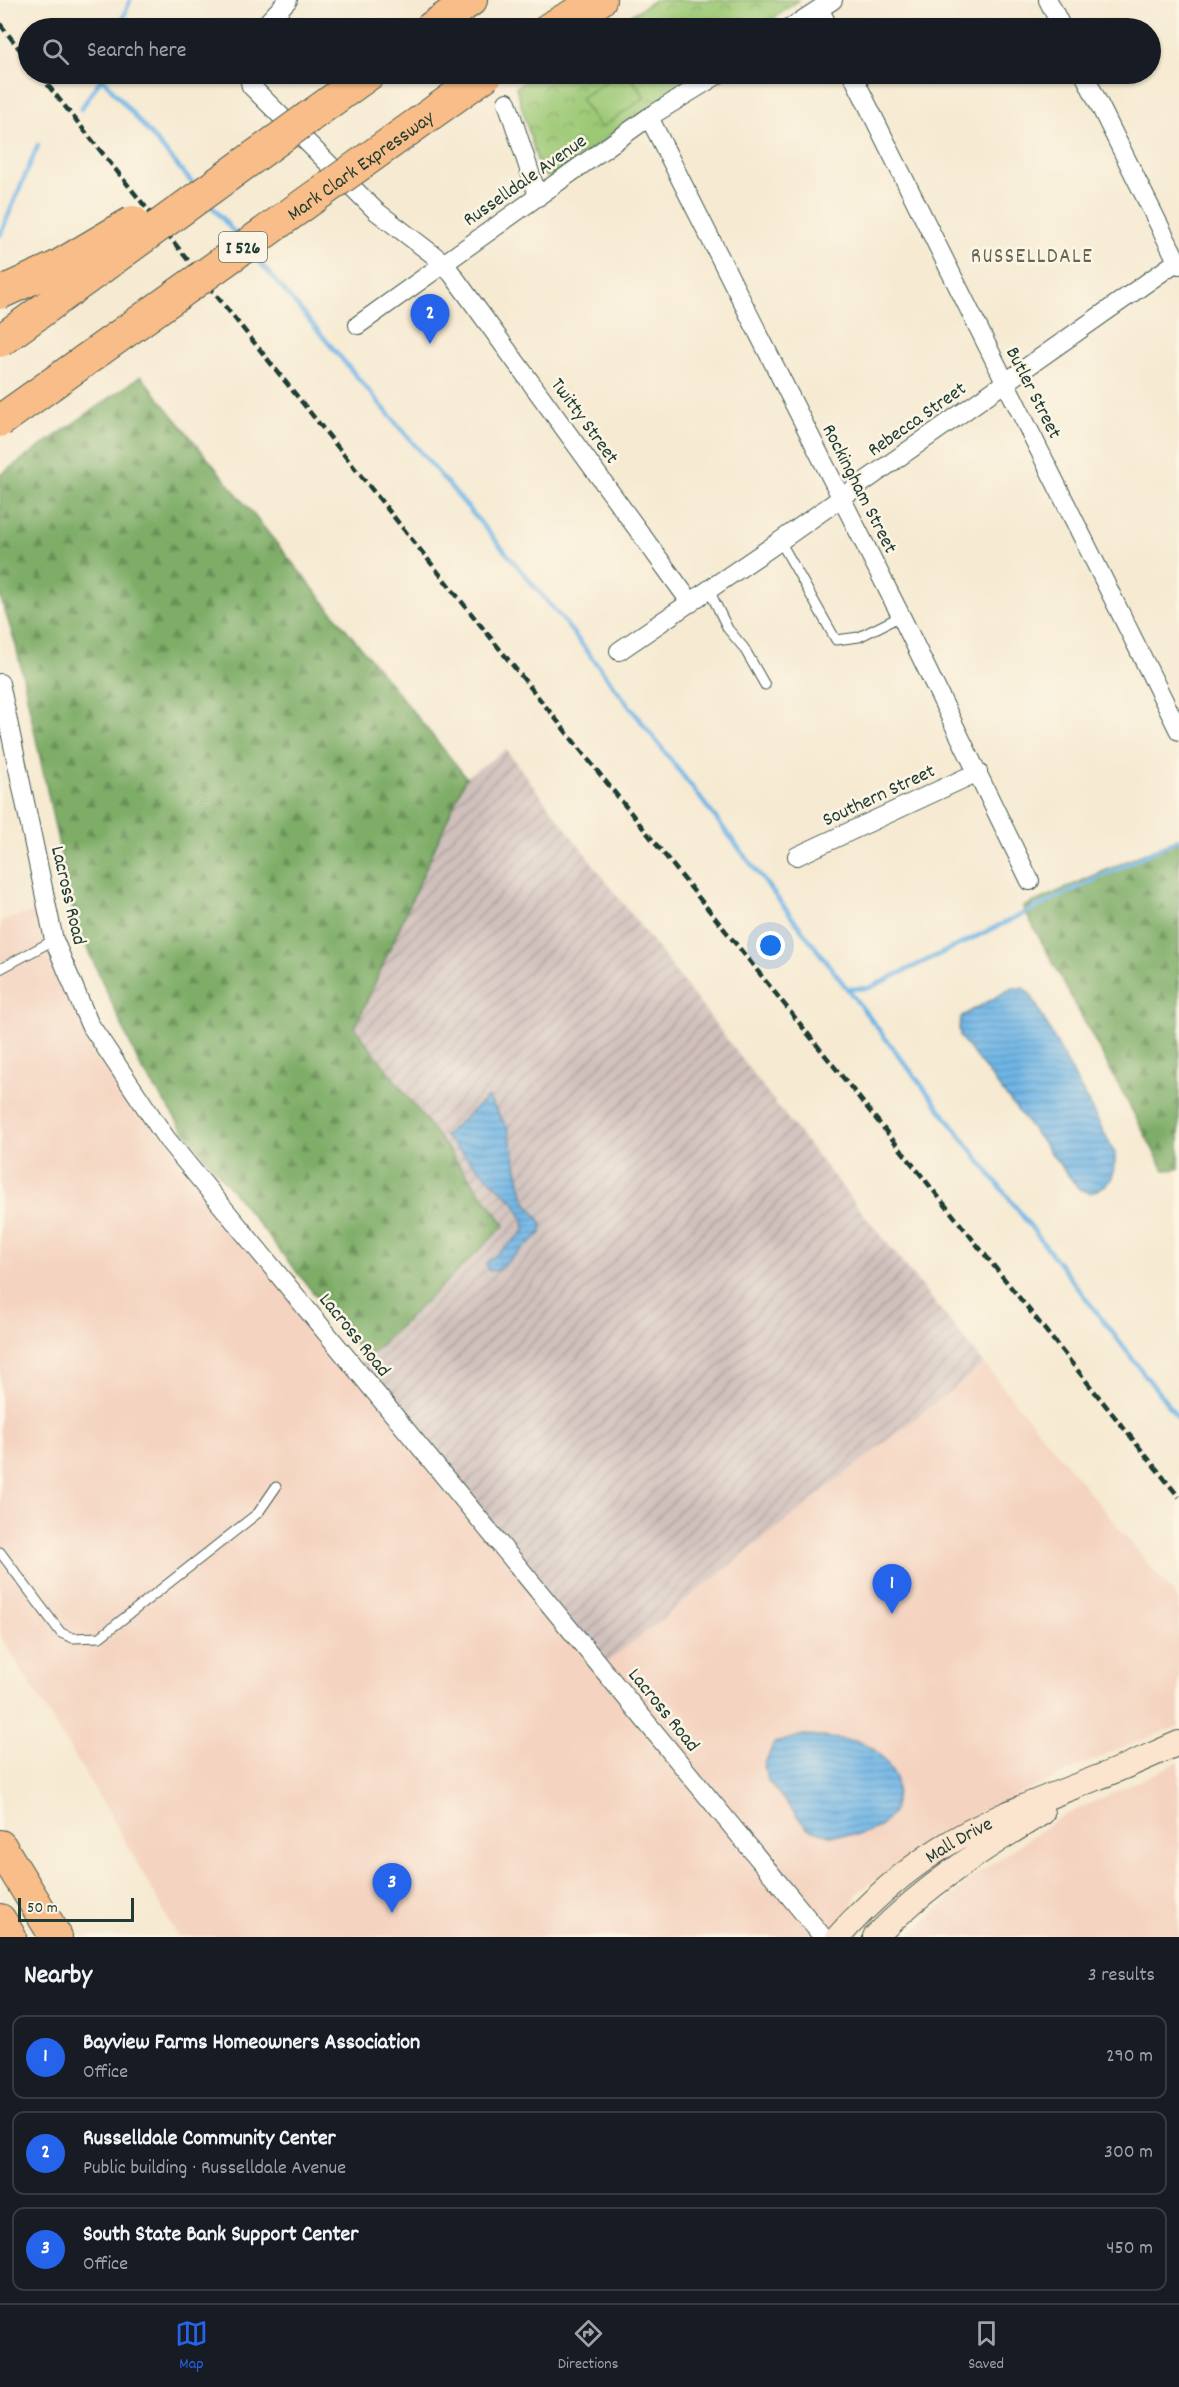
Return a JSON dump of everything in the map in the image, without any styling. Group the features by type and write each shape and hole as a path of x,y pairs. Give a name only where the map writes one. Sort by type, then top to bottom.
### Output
{"highway":[{"path":"445,18 471,0"},
{"path":"564,18 590,0"},
{"path":"568,18 600,0"},
{"path":"0,341 355,84"},
{"name":"Mark Clark Expressway","path":"0,421 473,84"},
{"path":"0,293 57,267 309,117"},
{"path":"0,1846 56,1937"},
{"path":"0,1920 10,1937"}],"street":[{"path":"271,18 288,0"},
{"path":"1048,0 1057,18"},
{"path":"806,18 827,5"},
{"name":"Twitty Street","path":"250,84 376,211 444,263 691,603"},
{"name":"Russelldale Avenue","path":"358,325 649,117 703,84"},
{"name":"Butler Street","path":"857,84 1179,731"},
{"path":"1089,84 1178,262"},
{"path":"507,102 538,197"},
{"name":"Rockingham Street","path":"649,117 901,616 1030,881"},
{"name":"Rebecca Street","path":"619,651 1178,262"},
{"name":"Lacross Road","path":"0,682 54,940 89,1023 166,1138 824,1937"},
{"name":"Southern Street","path":"797,856 978,772"},
{"name":"Mall Drive","path":"838,1937 860,1912 896,1880 942,1848 1042,1798 1100,1777 1179,1743"},
{"name":"Mall Drive","path":"875,1937 896,1916 976,1854 1100,1777"}],"lane":[{"path":"780,541 836,640 859,637 901,616"},
{"path":"709,590 728,629 744,648 765,685"},
{"path":"0,969 54,940"},
{"path":"0,1552 61,1633 73,1638 100,1637 258,1513 276,1487"}],"shaded area":[{"path":"506,750 790,1122 984,1364 601,1667 355,1368 366,1359 355,1028 466,777"},
{"path":"48,908 89,1023 166,1138 601,1667 984,1364 1179,1601 1179,1726 1104,1755 979,1813 858,1892 835,1937 178,1937 111,1816 0,1635 0,924 3,920"},
{"path":"1179,1762 1179,1937 908,1937 969,1880 1057,1819"}],"green space":[{"path":"655,0 799,0 774,18 626,18"},
{"path":"521,84 684,84 550,178 541,174 516,87"},
{"path":"602,84 635,84 645,97 601,128 580,99"},
{"path":"141,376 466,777 355,1028 505,1225 366,1359 182,1128 140,1066 75,921 16,645 0,596 0,475"},
{"path":"1179,838 1179,1169 1164,1170 1023,907"}],"water":[{"path":"1012,988 1023,988 1031,995 1115,1153 1111,1179 1104,1186 1090,1193 1079,1189 960,1037 959,1026 962,1016"},
{"path":"488,1097 508,1129 524,1199 542,1224 541,1233 496,1271 488,1270 486,1263 524,1232 523,1219 514,1202 444,1136"},
{"path":"804,1735 857,1741 872,1748 884,1759 896,1778 897,1791 893,1813 880,1827 858,1835 830,1835 807,1828 768,1781 764,1766 774,1743"}],"waterway":[{"path":"124,18 130,0"},
{"path":"81,109 97,84"},
{"path":"107,84 195,186"},
{"path":"0,235 38,145"},
{"path":"210,204 238,237"},
{"path":"253,254 563,620 1179,1419"},
{"path":"847,989 869,988 1179,839"}],"railway":[{"path":"0,24 18,47"},
{"path":"47,84 1179,1497"}],"place":[{"name":"Russelldale Community Center","path":"430,344"},
{"name":"Bayview Farms Homeowners Association","path":"892,1614"},
{"name":"South State Bank Support Center","path":"392,1913"}],"district":[{"name":"RUSSELLDALE","path":"1032,255"}]}
